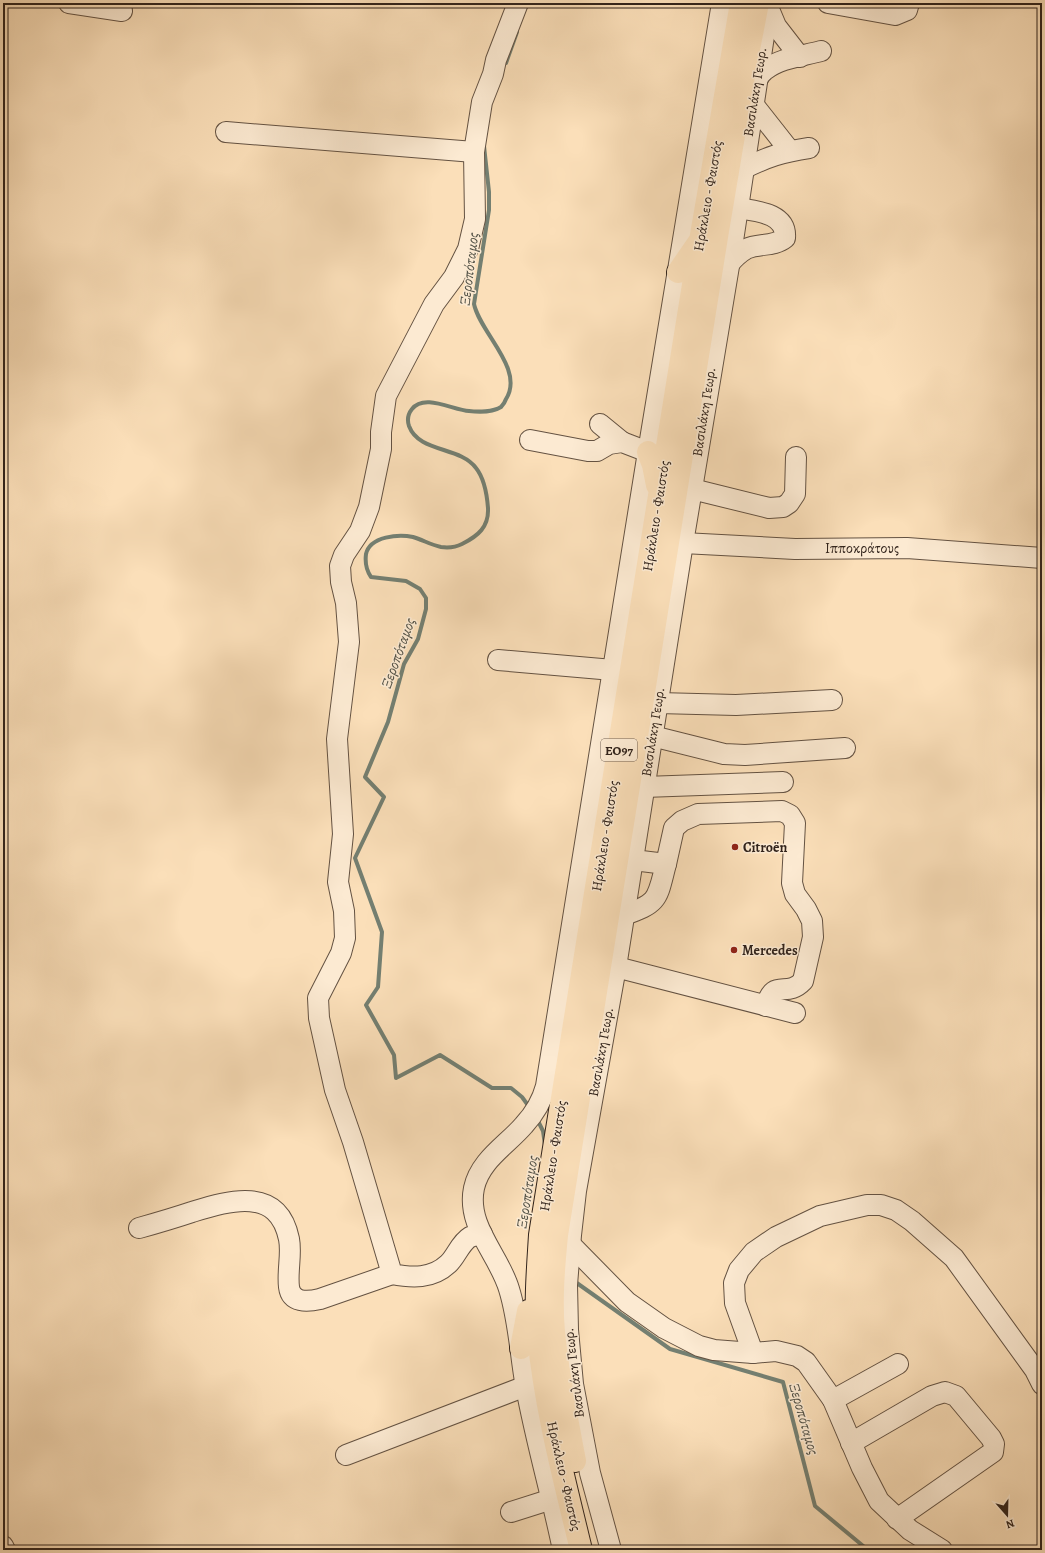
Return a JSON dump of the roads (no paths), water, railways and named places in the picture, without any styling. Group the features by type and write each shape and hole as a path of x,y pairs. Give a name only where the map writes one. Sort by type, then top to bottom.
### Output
{"main road":[{"name":"Ηράκλειο - Φαιστός","path":"581,1550 568,1499 544,1385 538,1334 537,1282 540,1235 741,3"},
{"name":"Ηράκλειο - Φαιστός","path":"596,1550 568,1499 561,1383 554,1331 553,1283 557,1235 563,1189 595,1004 745,70 765,4"},
{"path":"678,272 702,235"},
{"path":"648,452 660,493"},
{"path":"595,1004 603,984 616,967"},
{"path":"521,1348 540,1235"}],"street":[{"path":"69,3 122,11"},
{"path":"392,1274 353,1142 335,1090 322,1040 319,1018 318,998 341,953 345,938 344,911 338,882 343,834 337,739 349,642 346,603 341,582 340,566 344,555 360,531 369,507 381,449 381,432 386,396 434,304 454,277 468,250 475,219 474,152 482,102 498,53 518,3"},
{"path":"561,1541 562,1520 568,1499 526,1386 515,1312 509,1287 476,1221 473,1198 477,1178 489,1160 524,1126 537,1108 545,1092 722,3"},
{"path":"828,3 895,15 907,10 909,3"},
{"path":"765,4 776,26 800,57"},
{"name":"Βασιλάκη Γεωρ.","path":"611,1550 589,1467 573,1384 568,1330 567,1285 570,1244 576,1191 616,967 738,208 757,80 765,4"},
{"path":"757,80 765,70 775,64 791,58 820,51"},
{"path":"743,169 770,156 800,149 753,104"},
{"path":"226,132 474,152"},
{"path":"729,264 747,248 780,242 785,238 786,232 777,218 761,211 738,208"},
{"path":"600,424 622,442 648,452"},
{"path":"530,440 588,451 597,451 609,444 622,442"},
{"path":"692,489 770,508 783,507 789,503 795,494 796,457"},
{"name":"Ιπποκράτους","path":"683,543 794,549 907,548 1042,558"},
{"path":"498,660 614,670"},
{"path":"658,703 736,705 832,700"},
{"path":"652,736 724,754 745,755 845,748"},
{"path":"644,787 783,782"},
{"path":"624,915 645,907 653,902 658,894 674,828 682,821 698,814 782,811 790,815 795,823 792,883 795,894 806,909 812,921 813,937 803,981 799,986 791,990 779,989 774,991 771,994 766,1006"},
{"path":"633,860 666,864"},
{"path":"616,967 795,1013"},
{"path":"139,1228 224,1203 251,1200 257,1202 277,1213 283,1223 290,1243 289,1291 296,1299 310,1301 320,1299 392,1274 407,1277 421,1277 440,1270 449,1264 469,1238 482,1234"},
{"path":"753,1352 735,1303 734,1283 739,1270 754,1252 776,1237 820,1216 867,1205 881,1205 896,1210 912,1221 954,1258 1036,1370 1042,1384"},
{"path":"570,1244 627,1302 664,1328 699,1346 714,1350 753,1352 776,1351 797,1356 806,1362 833,1400 862,1468 879,1501 910,1530 942,1550"},
{"path":"833,1400 898,1364"},
{"path":"346,1455 526,1386"},
{"path":"851,1443 932,1396 945,1392 956,1396 991,1438 994,1444 993,1452 897,1519"},
{"path":"511,1512 568,1499 586,1489 589,1467"},
{"path":"568,1499 592,1510 604,1527"},
{"path":"3,1546 5,1550"}],"waterway":[{"name":"Ξεροπόταμος","path":"506,63 517,32"},
{"name":"Ξεροπόταμος","path":"484,146 489,192 489,210 474,304 484,327 506,363 510,376 510,387 506,400 501,407 494,410 469,411 431,402 424,402 417,404 412,409 408,419 409,426 414,435 421,441 460,456 469,461 476,468 485,487 488,503 487,521 478,534 457,546 441,547 413,537 393,536 373,543 366,554 366,566 371,577 406,581 420,589 426,598 426,609 418,639 404,664 388,722 365,777 384,797 355,858 382,932 378,987 366,1005 394,1055 396,1078 440,1055 492,1088 511,1088 522,1097 530,1108"},
{"name":"Ξεροπόταμος","path":"537,1119 543,1131 545,1145"},
{"name":"Ξεροπόταμος","path":"574,1281 670,1349 783,1382 815,1506 868,1550"}],"place":[{"name":"Citroën","path":"735,847"},
{"name":"Mercedes","path":"734,950"}]}
